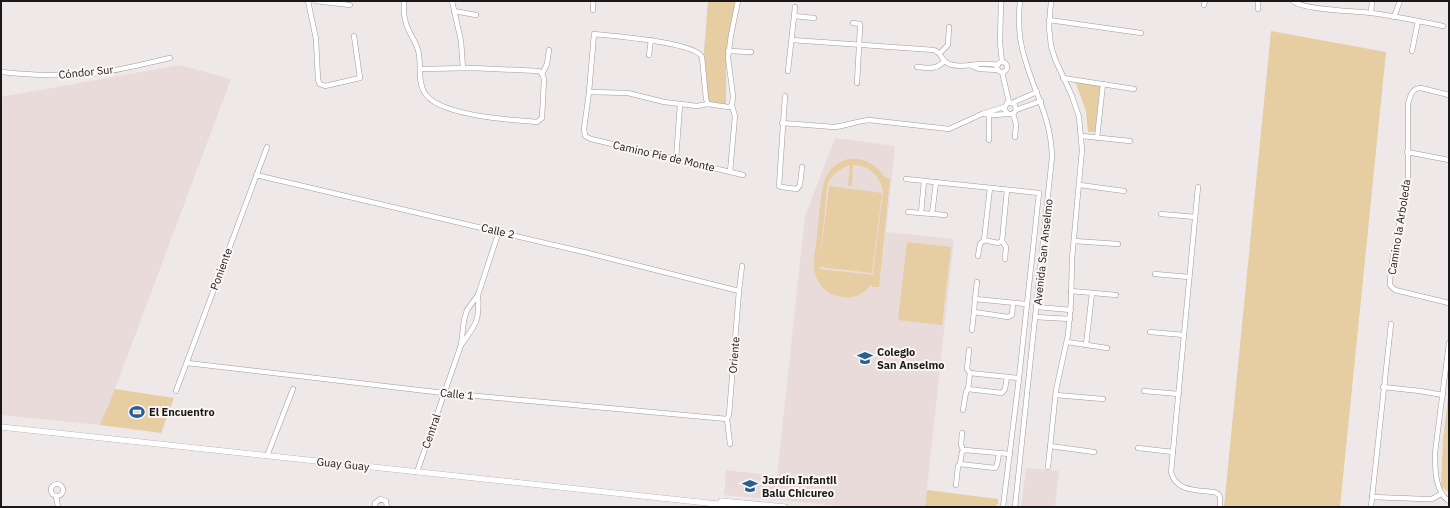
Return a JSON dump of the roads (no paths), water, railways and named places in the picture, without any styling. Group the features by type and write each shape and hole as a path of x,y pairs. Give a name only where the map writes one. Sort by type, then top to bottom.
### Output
{"street":[{"path":"308,1 316,39 318,80 322,85 325,86 360,78 354,36"},
{"path":"316,1 350,5"},
{"path":"404,1 404,19 418,48 421,84 424,91 432,101 439,105 490,117 537,122 542,120 544,79 542,74 537,71 463,68 420,69"},
{"path":"452,1 460,41 463,68"},
{"path":"593,1 593,10"},
{"path":"730,172 735,116 732,106 733,96 728,51 738,1"},
{"path":"1001,1 1000,67 1011,103 1015,105 1012,113 1016,124 1015,137"},
{"name":"Avenida San Anselmo","path":"1015,507 1052,157 1050,133 1046,116 1027,67 1022,48 1019,24 1020,1"},
{"path":"1048,467 1056,395 1070,320 1071,275 1082,168 1082,136 1079,117 1051,46 1049,20 1051,1"},
{"path":"1258,1 1258,9"},
{"path":"1293,1 1299,5 1339,11 1371,13 1443,26"},
{"path":"1371,13 1372,1"},
{"path":"1394,17 1400,1"},
{"path":"788,71 795,7"},
{"path":"454,11 476,15"},
{"path":"794,16 814,18"},
{"path":"1049,20 1141,33"},
{"path":"1412,51 1418,21"},
{"path":"853,23 860,24 857,83"},
{"path":"940,53 948,45 949,27"},
{"path":"708,104 706,100 702,57 700,53 651,40 594,34 589,92 628,93 680,105 697,106 708,104 728,107 732,106"},
{"path":"650,55 651,40"},
{"path":"792,40 934,50 940,53 944,61 950,64 970,66 980,63 1000,67"},
{"path":"542,74 548,64 549,50"},
{"path":"728,51 751,52"},
{"name":"Cóndor Sur","path":"1,72 58,76 80,75 170,58"},
{"path":"917,67 934,68 944,61"},
{"path":"1063,78 1134,89"},
{"path":"1097,138 1103,84"},
{"name":"Camino la Arboleda","path":"1449,95 1417,88 1413,90 1408,104 1408,179 1392,262 1390,281 1392,288 1400,292 1449,303"},
{"name":"Camino Pie de Monte","path":"589,92 584,129 585,136 591,139 743,176"},
{"path":"782,123 834,127 869,120 949,129 1037,92"},
{"path":"785,96 779,186 797,189 800,185 802,167"},
{"path":"982,114 989,115 1012,113 1041,101"},
{"path":"676,159 680,105"},
{"path":"1004,107 1004,112 1012,113"},
{"path":"989,115 989,140"},
{"path":"1082,136 1130,141"},
{"name":"Poniente","path":"176,390 267,147"},
{"path":"1407,152 1449,160"},
{"name":"Calle 2","path":"256,175 499,232 739,291"},
{"path":"906,179 1039,193 1019,378 1002,506"},
{"path":"921,213 924,181"},
{"path":"932,214 936,182"},
{"path":"1080,185 1124,191"},
{"path":"1198,187 1171,472 1176,483 1184,489 1216,492 1220,497 1220,507"},
{"path":"978,256 980,244 984,240 990,188"},
{"path":"1005,259 1006,247 1002,241 1007,190"},
{"path":"908,212 945,216"},
{"path":"1161,214 1195,217"},
{"name":"Central","path":"417,472 461,345 464,320 467,310 478,295 499,232"},
{"path":"984,240 998,243 1002,241"},
{"path":"1074,241 1118,244"},
{"name":"Oriente","path":"730,444 727,419 729,415 742,266"},
{"path":"1155,274 1190,277"},
{"path":"972,330 977,282"},
{"path":"1071,290 1116,295"},
{"path":"1086,345 1092,293"},
{"name":"Central","path":"461,345 478,317 478,295"},
{"path":"975,299 1026,304"},
{"path":"974,312 1008,317 1012,315 1013,303"},
{"path":"1037,307 1071,310"},
{"path":"1036,317 1070,320"},
{"path":"1371,507 1390,324"},
{"path":"1150,332 1184,335"},
{"path":"1067,342 1107,348"},
{"path":"1449,343 1443,396 1434,453 1435,468 1441,494 1449,501"},
{"path":"963,410 970,373 967,369 969,350"},
{"name":"Calle 1","path":"187,363 444,393 727,419"},
{"path":"970,373 1019,378"},
{"path":"968,389 1002,393 1005,389 1007,377"},
{"path":"1383,387 1420,391 1443,396"},
{"path":"268,456 293,389"},
{"path":"1144,390 1179,394"},
{"path":"1056,395 1103,399"},
{"name":"Guay Guay","path":"1,427 745,507"},
{"path":"956,485 958,466 960,464 963,450 961,445 962,433"},
{"path":"1050,446 1094,452"},
{"path":"1138,448 1173,452"},
{"path":"963,450 1010,454"},
{"path":"960,464 995,468 998,465 999,453"},
{"path":"1372,497 1432,499 1441,494"},
{"path":"56,496 58,507"},
{"path":"375,507 375,503 380,499 386,501 387,507"},
{"name":"Guay Guay","path":"684,501 713,500 785,507"}],"place":[{"name":"Colegio San Anselmo","path":"865,358"},
{"name":"El Encuentro","path":"137,412"},
{"name":"Jardín Infantil Balu Chicureo","path":"750,486"}]}
